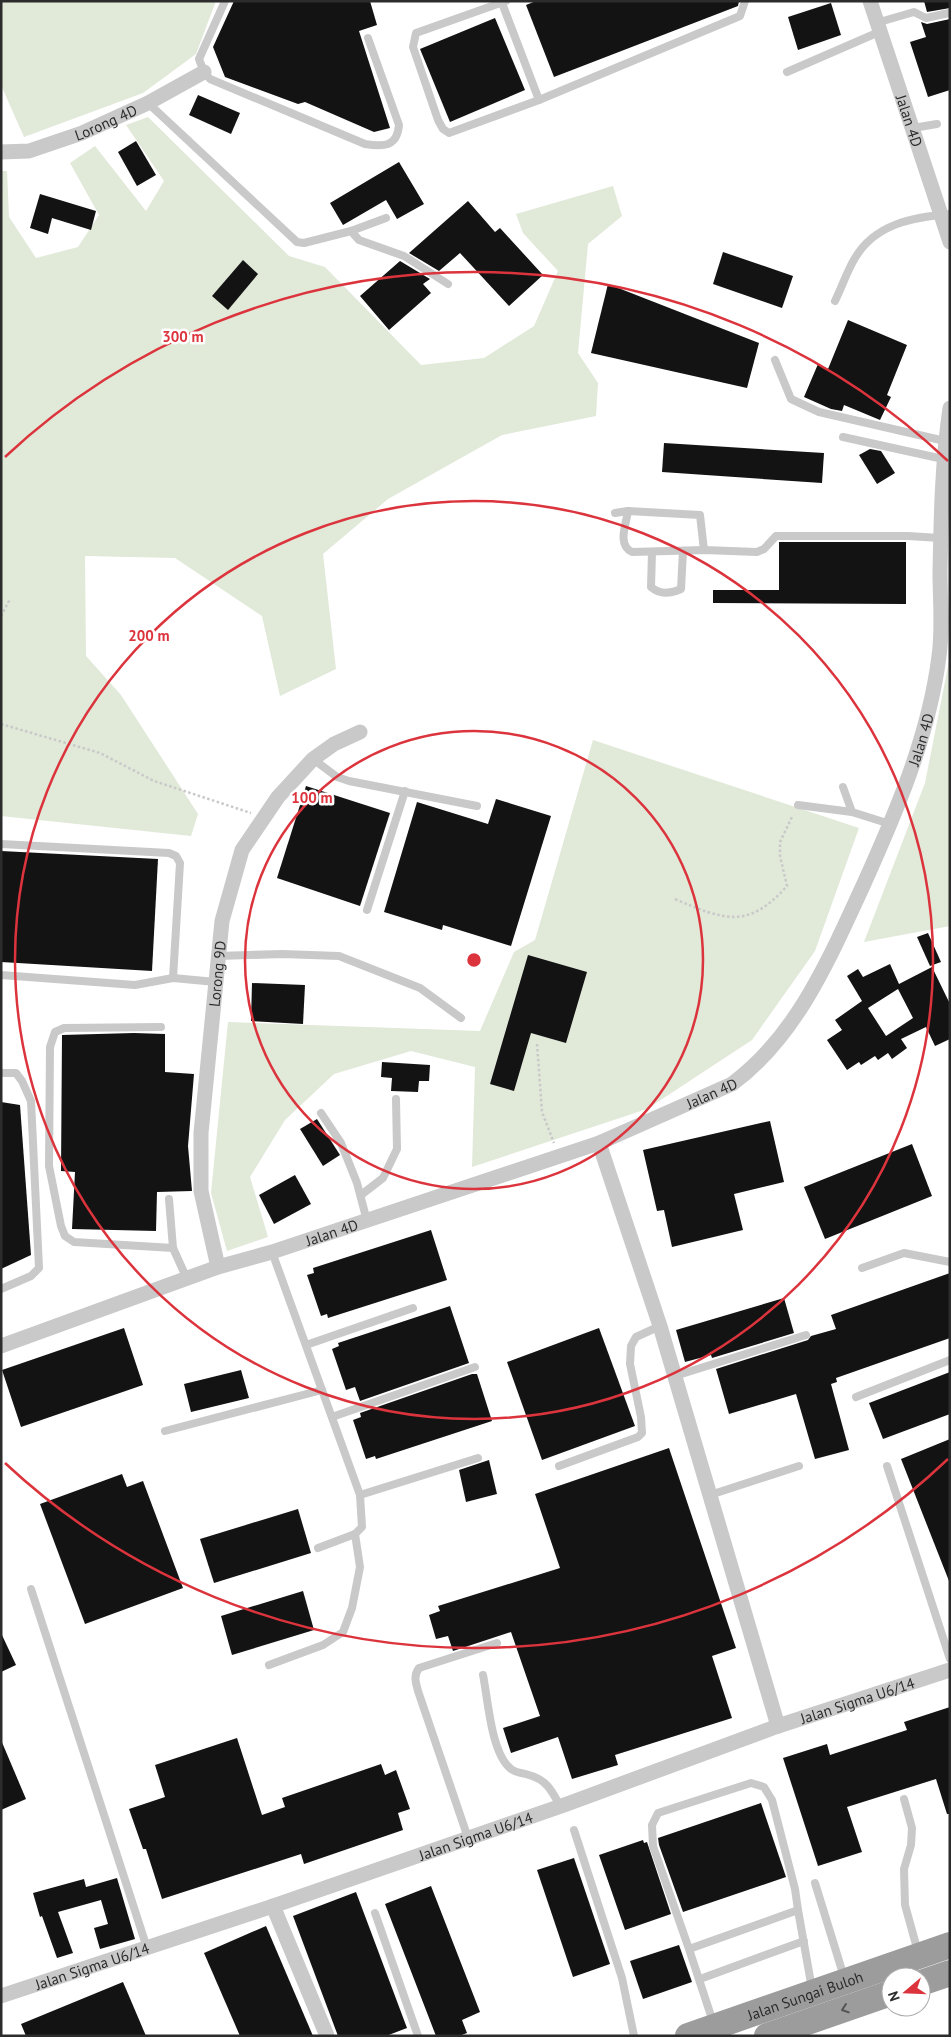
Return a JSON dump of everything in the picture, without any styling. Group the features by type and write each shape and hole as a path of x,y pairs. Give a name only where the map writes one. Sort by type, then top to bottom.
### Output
{"highway":[{"name":"Jalan Sungai Buloh","path":"688,2036 950,1945"},
{"path":"931,1980 950,1973"},
{"name":"Jalan Sungai Buloh","path":"766,2036 881,1996"}],"street":[{"name":"Jalan 4D","path":"870,1 913,128 945,214 950,242"},
{"name":"Lorong 4D","path":"1,152 29,151 82,133 148,103 204,72"},
{"name":"Jalan 4D","path":"1,1346 218,1268 367,1221 599,1143 732,1084 750,1071 791,1023 824,971 890,824 919,746 940,655 940,538 943,458 950,408"},
{"name":"Lorong 9D","path":"218,1268 201,1191 201,1133 222,921 242,850 278,797 312,759 342,740 360,732"},
{"path":"599,1143 660,1326 778,1726"},
{"name":"Jalan Sigma U6/14","path":"1,1996 274,1906 560,1806 778,1726 950,1670"},
{"path":"274,1906 327,2036"}],"lane":[{"path":"225,1 199,59 204,72 210,79 365,144 386,145 394,140 398,134 399,125 368,38"},
{"path":"539,100 504,2 416,33 413,47 438,120 443,130 449,133 539,100 740,16 745,1"},
{"path":"787,72 878,27 914,12 926,18 949,13"},
{"path":"148,103 297,242 304,244 351,231 386,218"},
{"path":"913,128 937,124"},
{"path":"836,301 855,258 871,239 887,229 908,220 945,214"},
{"path":"351,231 359,240 404,256 448,284"},
{"path":"775,360 791,399 805,406 819,412 945,441"},
{"path":"843,436 943,458"},
{"path":"628,511 623,542 626,549 632,552 704,550 757,552 764,549 776,536 908,536 940,538"},
{"path":"615,513 628,511 700,515 704,550"},
{"path":"652,552 651,587 658,593 672,593 681,589 683,550"},
{"path":"312,759 337,777 349,781 477,806"},
{"path":"843,787 852,812"},
{"path":"367,910 405,791"},
{"path":"798,805 852,812 890,824"},
{"path":"1,844 169,853 176,856 180,863 172,978"},
{"path":"218,956 282,954 339,956 420,988 461,1018"},
{"path":"1,975 135,985 172,978 216,982"},
{"path":"161,1027 64,1028 55,1032 50,1047 49,1166 61,1226 65,1236 74,1242 173,1248"},
{"path":"1,1073 16,1073 32,1101 39,1268 31,1276 1,1289"},
{"path":"361,1195 383,1178 397,1149 396,1100"},
{"path":"321,1113 341,1143 361,1195 367,1221"},
{"path":"169,1199 173,1248 187,1279"},
{"path":"272,1252 360,1495 362,1527 355,1534 318,1548"},
{"path":"862,1268 904,1253 950,1262"},
{"path":"306,1345 413,1308"},
{"path":"559,1466 638,1437 642,1432 641,1417 630,1364 631,1346 636,1337 660,1326"},
{"path":"675,1376 806,1335"},
{"path":"856,1397 950,1360"},
{"path":"332,1417 475,1367"},
{"path":"164,1431 322,1390"},
{"path":"360,1495 478,1458"},
{"path":"710,1495 798,1466"},
{"path":"887,1466 950,1660"},
{"path":"269,1664 323,1645 343,1632 352,1608 360,1567 355,1534"},
{"path":"31,1589 148,1949"},
{"path":"468,1838 418,1691 415,1681 416,1673 420,1668 498,1643"},
{"path":"483,1675 498,1750 504,1763 512,1771 540,1779 549,1785 560,1806"},
{"path":"715,2027 700,1979 652,1846 652,1826 658,1813 751,1783 764,1787 772,1800 795,1889 813,1993"},
{"path":"904,1800 912,1828 911,1845 904,1869 905,1905 919,1956"},
{"path":"574,1830 622,1978 634,2036"},
{"path":"815,1882 845,1982"},
{"path":"689,1949 798,1910"},
{"path":"374,1913 418,2036"},
{"path":"700,1979 804,1941"}],"path":[{"path":"1,616 10,599"},
{"path":"1,724 100,753 154,781 264,818"},
{"path":"675,900 704,912 720,916 744,917 754,914 777,897 787,886 780,856 780,842 798,805"},
{"path":"537,1044 542,1112 560,1156"}],"green space":[{"path":"1,1 216,1 196,54 143,93 24,137 1,85"},
{"path":"148,117 289,256 325,267 421,365 484,358 534,326 558,271 523,233 516,214 613,186 622,216 588,244 578,353 598,383 596,416 502,435 388,499 323,554 336,669 280,696 262,616 175,558 85,556 86,656 121,695 198,814 191,836 1,816 1,171 7,171 9,217 36,258 78,247 99,215 70,163 95,146 146,211 164,181 126,125"},
{"path":"950,656 950,926 864,942 925,783"},
{"path":"593,740 859,828 815,951 752,1040 647,1109 472,1167 475,1067 411,1051 334,1074 285,1120 250,1177 268,1237 227,1251 211,1193 228,1022 480,1031 514,952 535,940"}],"building":[{"path":"234,1 370,1 377,25 359,31 390,128 374,132 305,102 298,104 225,77 213,47"},
{"path":"536,1 739,1 738,6 554,77 526,5"},
{"path":"924,1 950,1 950,8 927,12"},
{"path":"831,3 841,35 798,50 788,17"},
{"path":"495,18 525,90 450,122 420,49"},
{"path":"950,19 950,90 928,97 910,42 926,37 921,22 927,24"},
{"path":"198,95 240,113 231,134 189,115"},
{"path":"136,141 156,175 137,186 118,152"},
{"path":"399,162 424,204 397,219 386,200 343,225 330,203"},
{"path":"40,194 96,211 91,230 52,218 48,234 30,228"},
{"path":"468,201 495,232 500,228 543,275 509,306 460,253 439,271 409,253"},
{"path":"723,252 793,276 782,308 713,284"},
{"path":"243,260 258,274 228,310 212,296"},
{"path":"400,261 430,279 423,284 431,293 389,330 360,296"},
{"path":"608,284 759,343 747,388 591,353"},
{"path":"848,320 907,345 887,395 891,397 880,420 844,405 842,411 831,409 804,397 818,364 828,369"},
{"path":"664,443 824,453 822,483 662,472"},
{"path":"870,449 881,451 895,473 877,484 859,455"},
{"path":"779,542 906,542 906,604 713,603 713,590 779,590"},
{"path":"306,786 390,813 360,906 277,878"},
{"path":"496,799 551,816 511,946 443,925 442,930 384,912 417,802 488,824"},
{"path":"1,851 158,859 152,971 1,962"},
{"path":"928,933 941,962 930,966 917,937"},
{"path":"528,955 587,972 566,1043 531,1033 514,1091 490,1084"},
{"path":"890,964 899,984 932,967 950,1004 950,1039 935,1046 926,1027 901,1039 907,1048 892,1059 888,1053 878,1060 875,1056 861,1065 859,1062 847,1070 827,1040 842,1030 835,1020 862,1001 847,976 858,969 863,977","holes":["898,989 913,1018 886,1036 868,1008"]},
{"path":"252,983 305,985 303,1024 251,1021"},
{"path":"165,1034 165,1072 194,1074 188,1146 192,1191 157,1192 156,1231 72,1229 75,1172 61,1171 62,1035"},
{"path":"382,1062 430,1065 429,1081 419,1081 418,1092 391,1091 392,1078 381,1077"},
{"path":"1,1102 20,1105 31,1255 1,1269"},
{"path":"317,1119 340,1155 323,1166 300,1129"},
{"path":"770,1121 784,1182 734,1194 743,1230 672,1247 664,1210 657,1211 643,1150"},
{"path":"912,1144 932,1196 825,1239 804,1187"},
{"path":"295,1175 311,1204 274,1224 259,1195"},
{"path":"431,1230 447,1280 328,1318 327,1314 321,1316 307,1275 314,1273 313,1268"},
{"path":"950,1273 950,1338 836,1378 837,1382 831,1384 849,1450 815,1459 796,1394 729,1414 716,1369 808,1340 811,1336 836,1329 831,1315"},
{"path":"784,1298 794,1333 712,1358 711,1355 685,1362 676,1330"},
{"path":"450,1306 469,1363 360,1401 355,1387 346,1390 332,1349 339,1346 338,1343"},
{"path":"124,1328 143,1385 21,1427 2,1370"},
{"path":"599,1328 635,1426 542,1460 507,1362"},
{"path":"241,1370 249,1398 191,1412 184,1384"},
{"path":"950,1372 950,1414 883,1439 869,1403"},
{"path":"472,1374 477,1374 492,1421 376,1459 375,1456 366,1459 353,1420 361,1417 360,1413"},
{"path":"950,1439 950,1581 949,1581 901,1459"},
{"path":"669,1448 736,1648 712,1656 732,1718 615,1755 618,1765 572,1779 558,1737 511,1753 503,1728 540,1716 511,1632 453,1651 448,1636 436,1639 429,1615 440,1611 438,1606 560,1568 535,1494"},
{"path":"489,1460 497,1494 466,1502 459,1470"},
{"path":"122,1474 127,1487 143,1481 183,1588 85,1624 40,1504"},
{"path":"298,1509 311,1553 214,1583 200,1539"},
{"path":"303,1591 314,1630 232,1655 221,1616"},
{"path":"1,1633 16,1665 1,1672"},
{"path":"950,1707 950,1814 947,1814 936,1779 847,1807 862,1852 818,1866 783,1758 827,1744 830,1755 907,1730 904,1722"},
{"path":"237,1738 262,1815 285,1807 282,1798 381,1764 385,1775 396,1770 410,1809 398,1813 403,1830 304,1864 301,1854 162,1899 146,1849 143,1849 129,1809 165,1797 155,1765"},
{"path":"1,1740 26,1799 1,1810"},
{"path":"761,1803 786,1877 683,1912 658,1838"},
{"path":"643,1840 644,1843 647,1842 671,1914 625,1930 599,1855"},
{"path":"574,1858 610,1964 573,1977 537,1870"},
{"path":"117,1878 135,1939 100,1949 94,1928 108,1924 101,1900 58,1912 73,1953 57,1958 42,1916 40,1917 33,1893 84,1879 86,1887"},
{"path":"431,1886 480,2012 462,2020 467,2033 459,2036 436,2036 385,1904"},
{"path":"356,1892 407,2028 386,2036 338,2036 293,1916"},
{"path":"266,1926 313,2036 240,2036 204,1953"},
{"path":"679,1945 692,1982 643,1999 630,1961"},
{"path":"123,1982 146,2036 26,2036 21,2024"}]}
